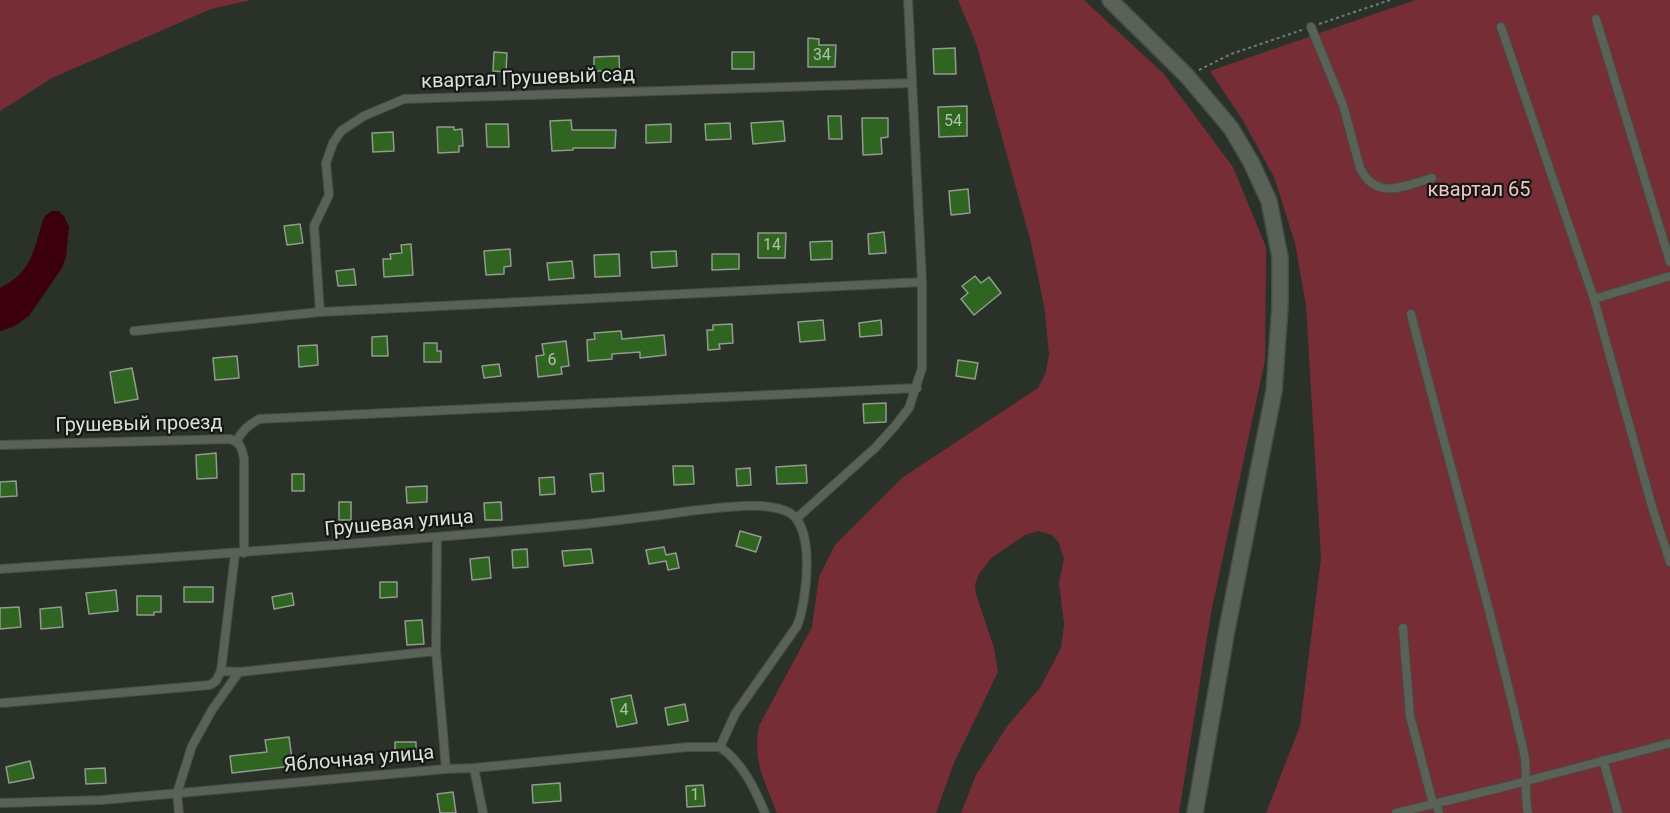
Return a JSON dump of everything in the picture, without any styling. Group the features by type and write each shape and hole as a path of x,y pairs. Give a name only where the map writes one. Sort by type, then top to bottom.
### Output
{"street":[{"path":"1110,0 1187,76 1231,128 1263,188 1277,234 1281,281 1274,392 1227,629 1195,813"}],"lane":[{"path":"765,813 742,770 720,747 735,714 796,626 801,615 806,549 803,532 797,518 888,433 909,408 922,368 922,282 908,0"},
{"path":"1596,19 1670,262"},
{"path":"1311,27 1340,97 1364,177 1380,189 1396,189 1432,178"},
{"path":"1501,27 1594,299 1653,510 1670,562"},
{"name":"квартал Грушевый сад","path":"320,312 314,226 328,195 326,163 333,143 341,132 364,116 391,103 404,99 912,83"},
{"path":"1594,299 1670,276"},
{"path":"134,331 320,312 922,282"},
{"path":"1411,314 1441,436 1476,555 1516,720 1525,759 1524,795 1528,813"},
{"path":"237,441 250,424 259,419 917,388"},
{"name":"Грушевый проезд","path":"0,445 230,439 237,441 244,459 239,553 221,671"},
{"name":"Грушевая улица","path":"0,569 437,537 619,520 736,506 786,511 797,518"},
{"path":"437,537 436,651 446,769"},
{"path":"1403,628 1410,716 1439,813"},
{"path":"2,703 210,685 216,681 221,671 239,672 436,651"},
{"path":"179,813 177,793 197,737 212,710 239,672"},
{"path":"1396,813 1670,743"},
{"name":"Яблочная улица","path":"0,803 102,800 688,747 720,747"},
{"path":"1603,760 1618,813"},
{"path":"474,768 483,813"}],"path":[{"path":"1187,76 1231,54 1390,0"}],"green space":[{"path":"0,0 251,0 211,9 52,78 0,111"},
{"path":"958,0 1084,0 1163,73 1233,167 1266,247 1265,360 1211,613 1179,813 961,813 976,775 1008,725 1040,688 1061,648 1064,624 1059,583 1064,559 1059,543 1052,535 1038,531 1025,535 990,559 975,584 976,594 994,648 998,672 953,765 936,813 777,813 758,760 759,726 812,627 819,577 835,545 903,477 1038,388 1046,372 1049,354 1044,305 1030,239 976,43"},
{"name":"квартал 65","path":"1415,0 1670,0 1670,813 1266,813 1300,726 1321,558 1306,305 1295,243 1274,177 1242,119 1210,71"}],"shaded area":[{"path":"52,211 59,211 69,227 66,257 62,268 29,316 13,327 0,331 0,288 11,282 25,268 30,260 43,220"}],"building":[{"path":"808,38 819,39 819,45 836,45 835,67 808,67"},
{"path":"955,48 956,74 934,74 933,49"},
{"path":"494,52 507,53 506,72 493,71"},
{"path":"732,52 754,52 754,69 732,69"},
{"path":"619,56 620,80 603,81 603,71 594,71 594,57"},
{"path":"967,106 967,136 939,137 938,107"},
{"path":"828,116 841,116 842,139 829,139"},
{"path":"862,118 888,118 888,137 881,138 882,154 863,155"},
{"path":"571,120 572,130 616,130 615,148 573,148 573,150 552,151 550,121"},
{"path":"783,121 785,141 753,144 751,123"},
{"path":"730,123 731,139 706,140 705,124"},
{"path":"486,124 508,124 509,147 487,147"},
{"path":"671,124 671,142 646,143 646,125"},
{"path":"437,127 462,129 463,146 459,146 459,152 438,153"},
{"path":"393,132 394,151 373,152 372,133"},
{"path":"968,189 970,213 951,215 949,191"},
{"path":"300,224 303,243 287,245 284,226"},
{"path":"884,232 886,253 869,254 868,234"},
{"path":"758,233 786,233 785,258 758,258"},
{"path":"832,241 832,259 811,260 810,242"},
{"path":"411,244 413,275 384,277 383,259 391,259 390,254 402,253 401,245"},
{"path":"510,249 511,266 504,267 504,274 486,275 484,251"},
{"path":"676,251 677,266 652,268 651,252"},
{"path":"619,254 620,276 595,277 594,255"},
{"path":"712,254 739,254 739,269 712,270"},
{"path":"572,261 574,278 549,280 547,263"},
{"path":"354,269 356,285 338,286 336,271"},
{"path":"975,276 981,283 989,277 1001,293 974,315 961,299 968,293 962,286"},
{"path":"823,320 825,340 800,342 798,322"},
{"path":"881,320 882,335 860,337 859,323"},
{"path":"732,324 733,343 719,344 720,349 708,350 707,330 713,330 713,325"},
{"path":"621,331 622,339 664,335 666,355 640,358 640,352 612,354 612,359 588,361 587,340 595,339 594,333"},
{"path":"387,336 388,356 372,356 372,337"},
{"path":"566,341 569,366 561,367 562,374 538,377 536,356 544,355 542,344"},
{"path":"424,343 437,343 437,351 441,351 441,362 424,362"},
{"path":"317,345 318,365 299,367 298,346"},
{"path":"237,356 239,378 215,380 213,358"},
{"path":"958,360 978,363 975,379 956,376"},
{"path":"499,364 501,376 484,378 482,366"},
{"path":"132,368 138,399 115,403 110,372"},
{"path":"886,403 886,422 864,423 863,404"},
{"path":"216,453 217,478 197,479 196,455"},
{"path":"806,465 807,483 777,484 776,467"},
{"path":"673,466 693,466 694,484 674,485"},
{"path":"750,468 751,485 737,486 736,469"},
{"path":"603,473 604,491 592,492 590,474"},
{"path":"292,474 304,474 304,491 292,491"},
{"path":"554,477 555,494 540,495 539,478"},
{"path":"16,481 17,496 0,497 0,482"},
{"path":"427,486 427,502 407,503 406,487"},
{"path":"339,502 351,502 351,520 339,520"},
{"path":"501,502 502,520 485,520 484,503"},
{"path":"740,531 761,537 756,552 736,546"},
{"path":"664,547 666,555 676,553 679,568 668,570 666,561 649,564 646,550"},
{"path":"527,549 528,567 513,568 512,550"},
{"path":"591,549 593,563 564,566 562,551"},
{"path":"489,557 491,578 472,580 470,559"},
{"path":"380,582 397,582 397,597 380,598"},
{"path":"184,587 213,587 213,602 184,602"},
{"path":"116,590 118,611 89,614 86,593"},
{"path":"292,593 294,605 274,609 272,597"},
{"path":"137,596 161,596 161,612 154,612 154,615 137,615"},
{"path":"19,607 21,627 0,629 0,608"},
{"path":"61,607 63,627 41,629 40,609"},
{"path":"422,620 424,644 407,645 405,621"},
{"path":"631,695 637,723 617,727 611,699"},
{"path":"685,704 688,721 668,725 665,708"},
{"path":"289,737 293,766 232,773 230,756 267,752 265,740"},
{"path":"395,742 416,742 416,758 395,758"},
{"path":"30,761 34,778 9,783 6,767"},
{"path":"105,768 106,783 86,784 85,769"},
{"path":"560,783 561,801 533,803 532,785"},
{"path":"703,785 705,806 687,807 686,786"},
{"path":"453,792 456,813 440,813 437,794"}]}
